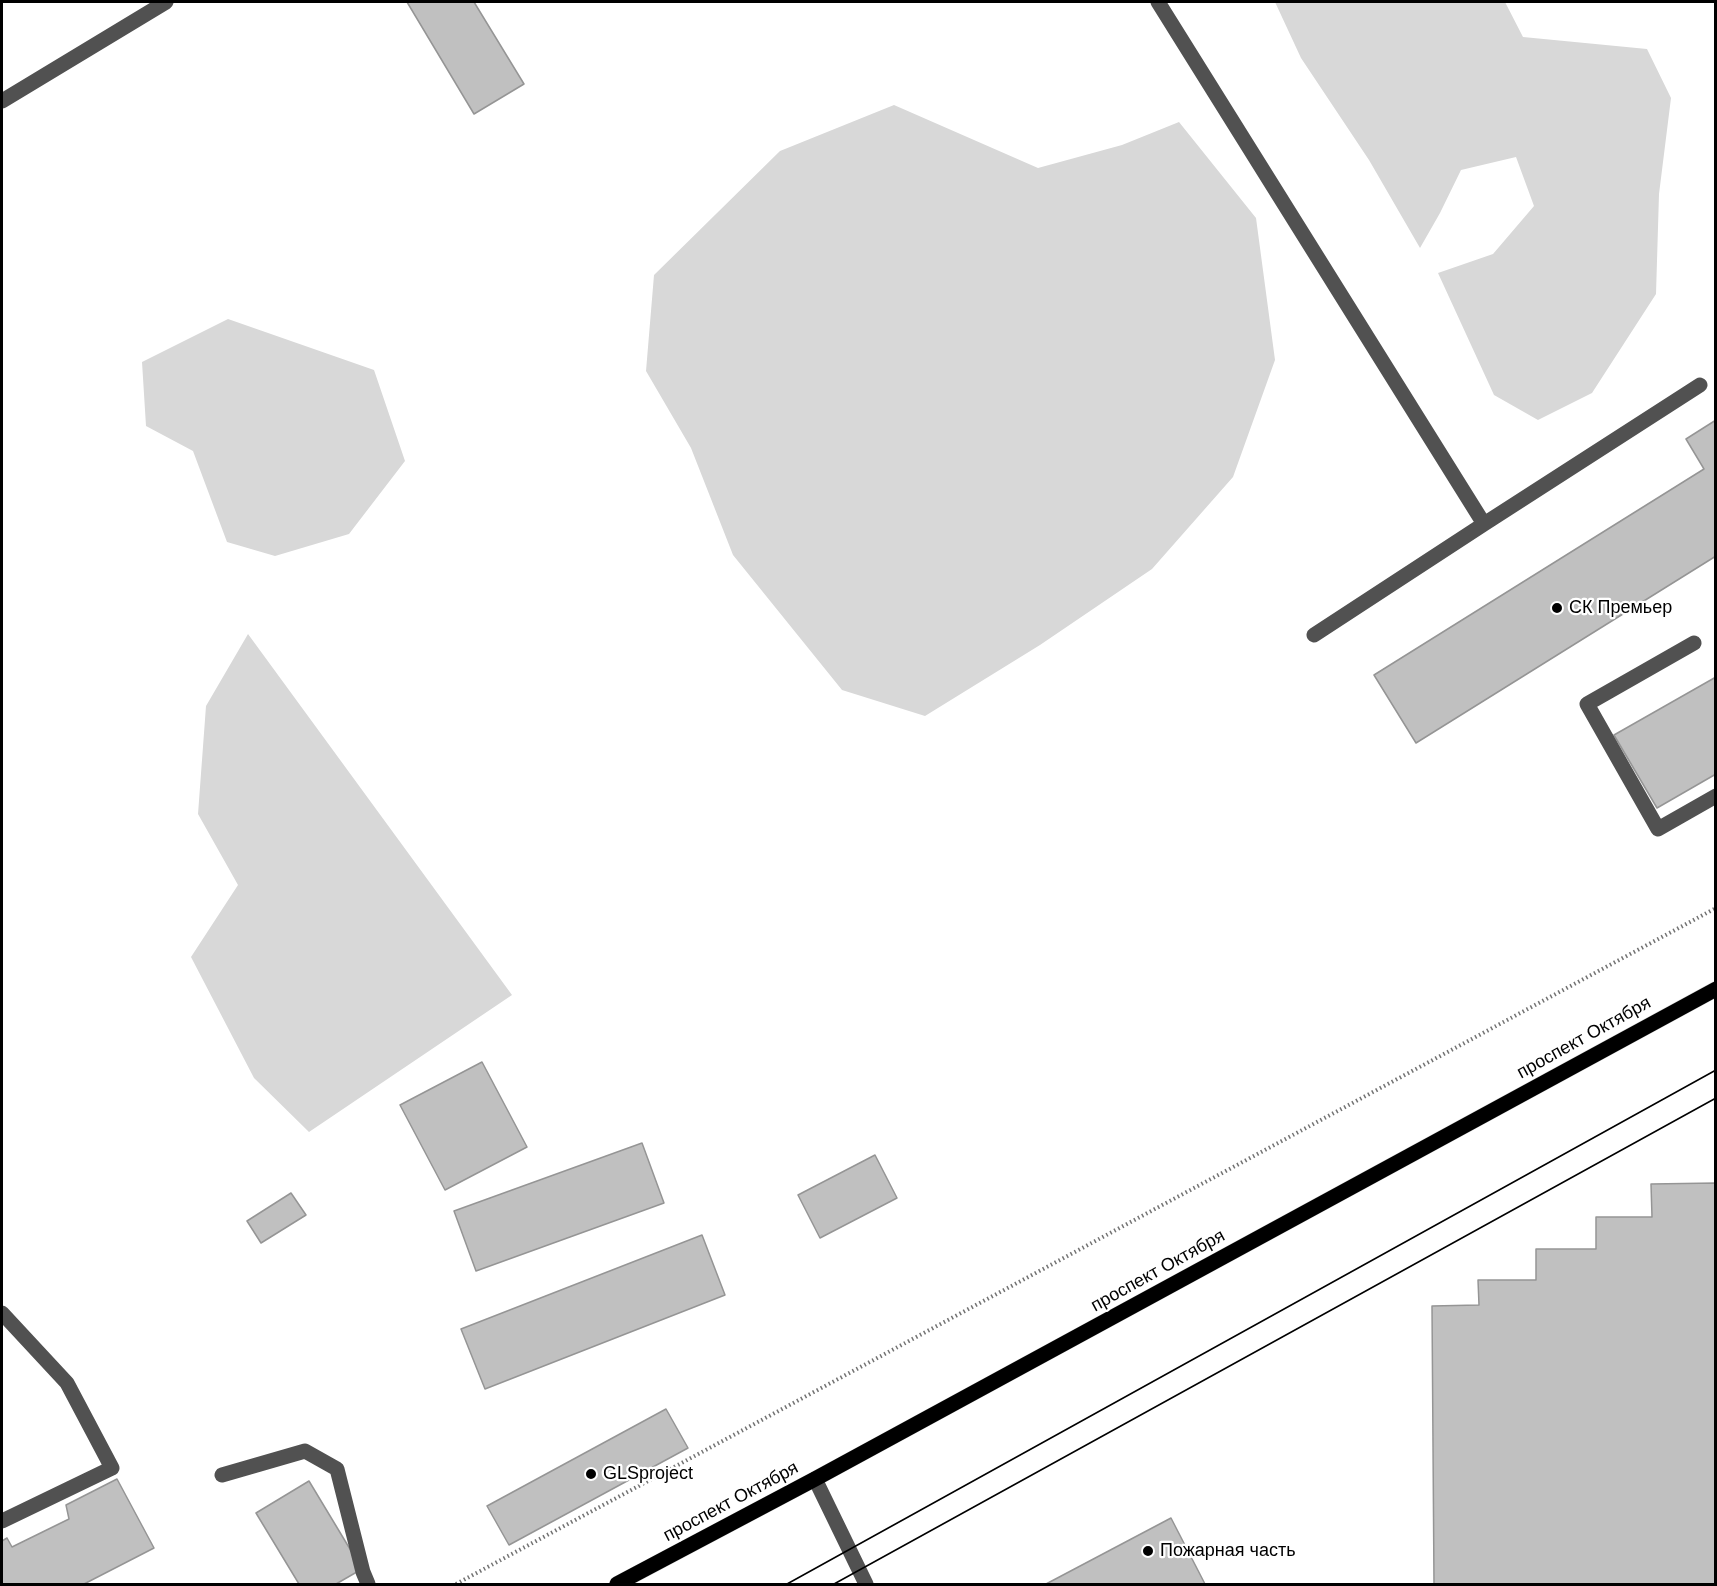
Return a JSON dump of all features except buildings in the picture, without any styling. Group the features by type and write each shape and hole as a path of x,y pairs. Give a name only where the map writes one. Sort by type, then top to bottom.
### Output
{"main road":[{"name":"проспект Октября","path":"617,1584 815,1479 1716,989"}],"street":[{"path":"2,101 166,2"},
{"path":"1158,2 1484,524"},
{"path":"1314,635 1700,385"},
{"path":"1694,643 1587,704 1658,829 1716,796"},
{"path":"2,1312 67,1383 112,1468 2,1521"},
{"path":"222,1475 305,1450 337,1469 368,1584"},
{"path":"815,1479 866,1584"}],"path":[{"path":"456,1584 1716,908"}],"shaded area":[{"path":"1275,2 1505,2 1523,37 1647,49 1671,98 1659,194 1656,294 1592,393 1538,420 1494,395 1438,273 1493,254 1534,206 1516,157 1461,170 1420,248 1369,160 1301,58"},
{"path":"894,105 1038,168 1122,145 1179,122 1256,218 1275,360 1233,477 1152,569 1040,645 925,716 842,690 733,555 691,448 646,371 654,275 780,151"},
{"path":"228,319 374,370 405,461 349,534 275,556 227,542 193,451 146,426 142,362"},
{"path":"248,634 512,995 309,1132 254,1078 191,957 238,885 198,814 206,706"}],"tram line":[{"path":"787,1584 1716,1070"},
{"path":"834,1584 1716,1098"}],"place":[{"name":"СК Премьер","path":"1557,608"},
{"name":"GLSproject","path":"591,1474"},
{"name":"Пожарная часть","path":"1148,1551"}]}
